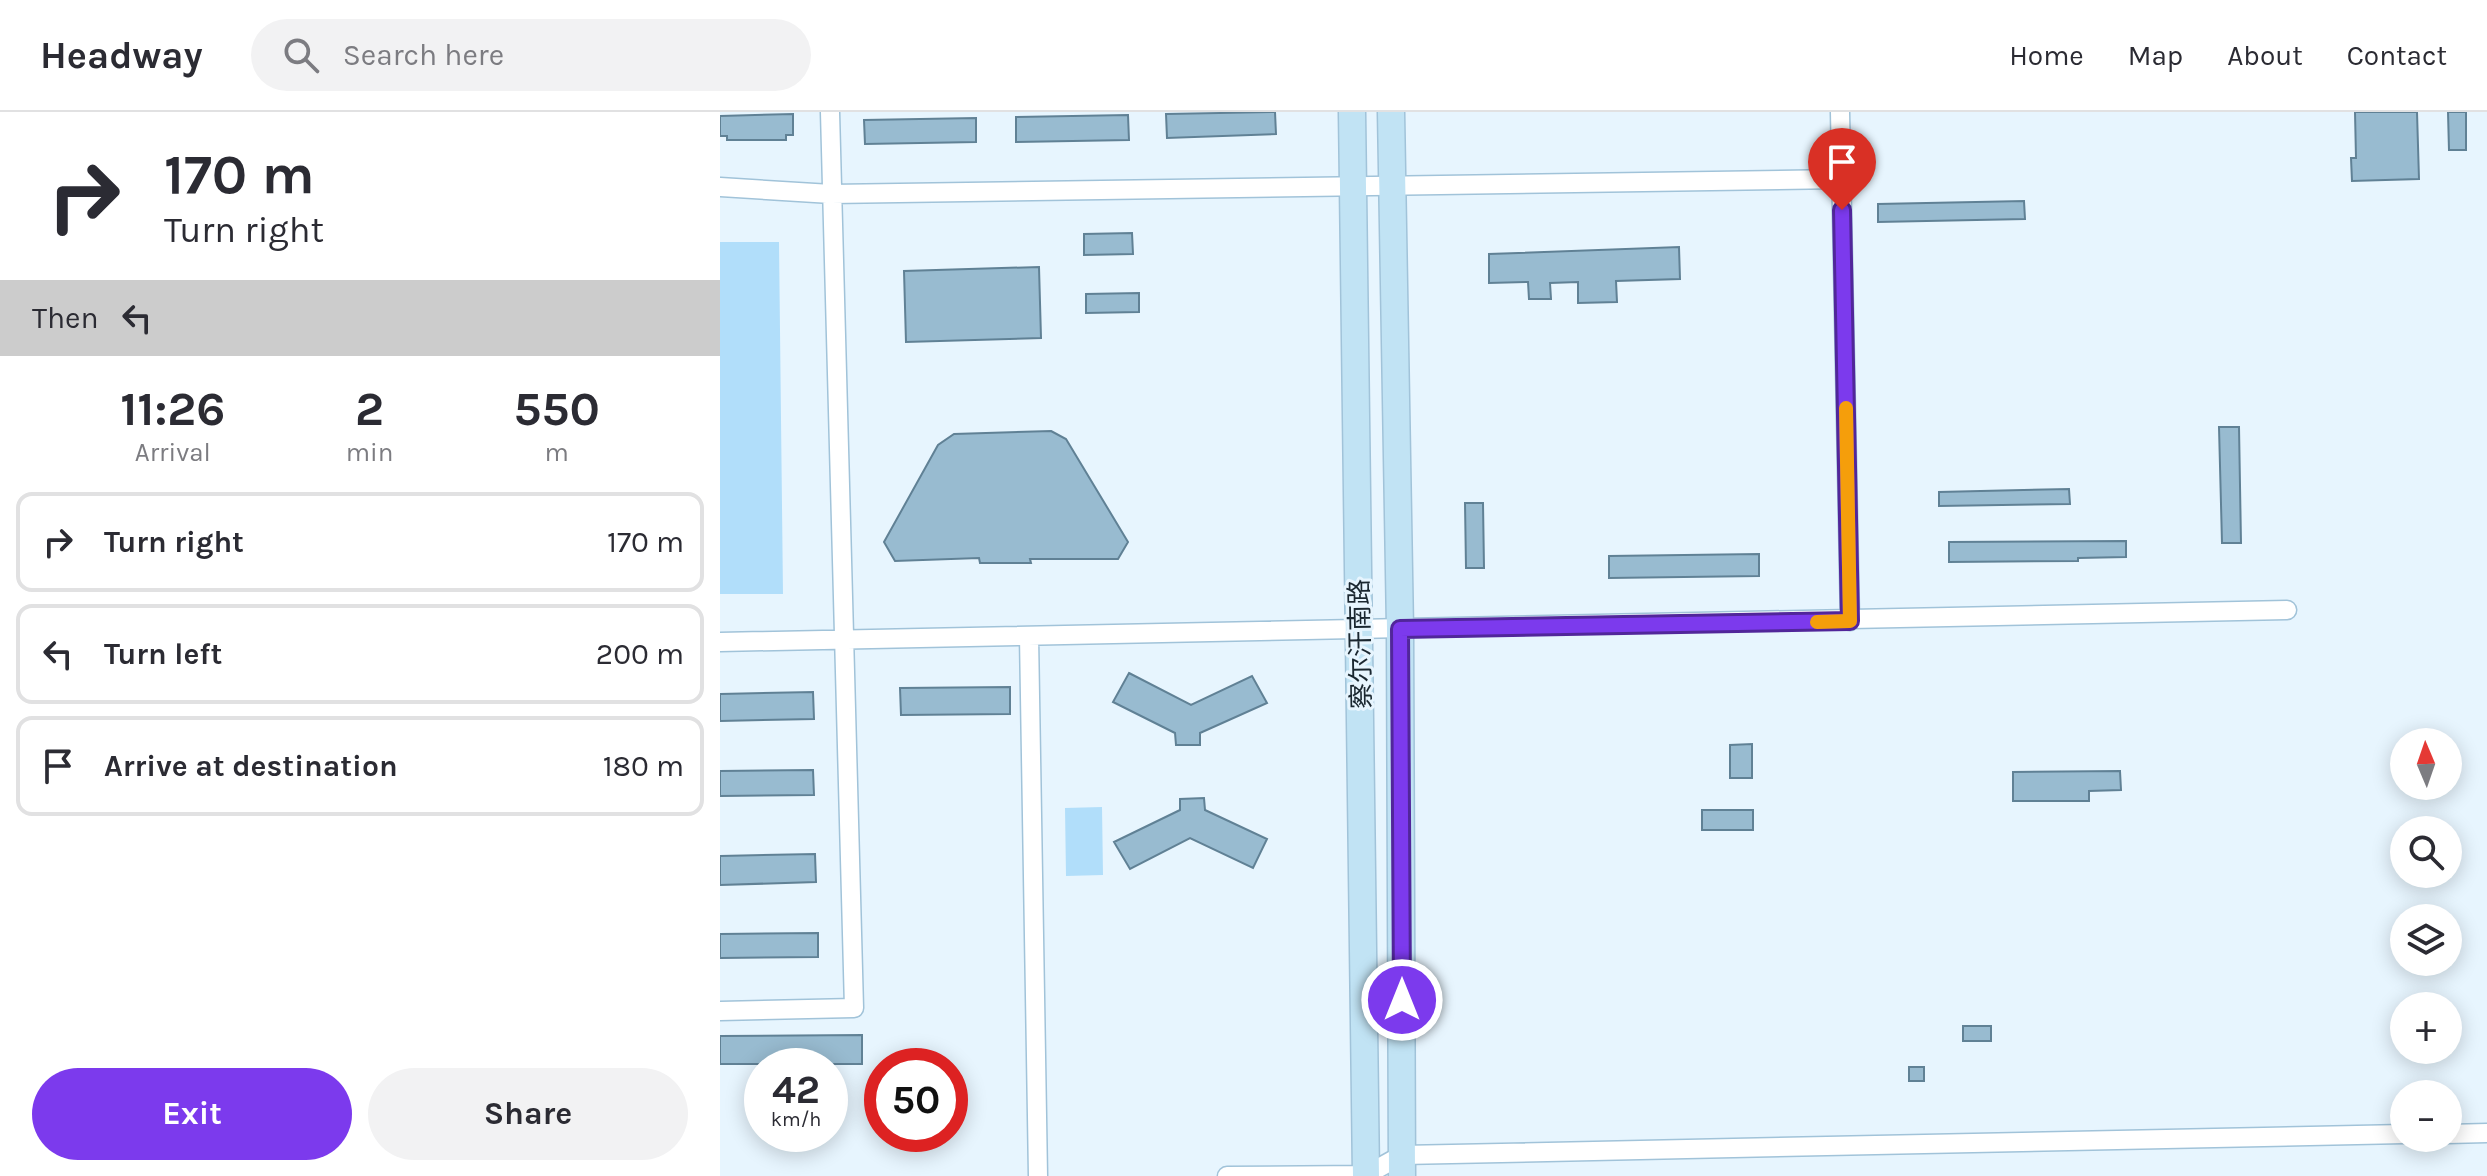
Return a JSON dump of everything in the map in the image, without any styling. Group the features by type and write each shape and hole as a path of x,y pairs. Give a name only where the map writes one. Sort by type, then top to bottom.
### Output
{"main road":[{"name":"察尔汗南路","path":"1352,112 1366,1176"},
{"name":"察尔汗南路","path":"1391,112 1400,629 1402,1165"}],"street":[{"path":"720,1011 854,1008 830,112"},
{"path":"1840,112 1850,621"},
{"path":"720,187 831,194 1841,179"},
{"path":"720,642 2287,610"},
{"path":"1029,636 1038,1176"},
{"path":"2462,1134 2487,1133"},
{"path":"1227,1176 1366,1176 1402,1165 2390,1134"}],"shaded area":[{"path":"720,242 779,242 783,594 720,594"},
{"path":"1102,807 1103,875 1066,876 1065,808"}],"building":[{"path":"1275,112 1276,134 1167,138 1166,114"},
{"path":"2355,112 2417,112 2419,179 2352,181 2351,158 2356,158"},
{"path":"2448,112 2466,112 2466,150 2449,150"},
{"path":"793,114 793,135 786,135 786,140 727,140 727,136 720,136 720,116"},
{"path":"1128,115 1129,140 1016,142 1016,117"},
{"path":"976,118 976,142 865,144 864,120"},
{"path":"2024,201 2025,219 1878,222 1878,204"},
{"path":"1132,233 1133,254 1084,255 1084,234"},
{"path":"1679,247 1680,279 1616,281 1617,302 1578,303 1578,282 1550,283 1551,299 1529,299 1528,282 1489,283 1489,254"},
{"path":"1039,267 1041,338 906,342 904,271"},
{"path":"1139,293 1139,312 1086,313 1086,294"},
{"path":"2219,427 2239,427 2241,543 2222,543"},
{"path":"1051,431 1066,439 1128,542 1118,559 1030,559 1031,563 980,563 979,558 895,561 884,542 938,445 954,434"},
{"path":"2069,489 2070,504 1939,506 1939,492"},
{"path":"1465,503 1483,503 1484,568 1466,568"},
{"path":"2126,541 2126,557 2078,558 2078,561 1949,562 1949,542"},
{"path":"1759,554 1759,576 1609,578 1609,556"},
{"path":"1129,673 1191,705 1252,676 1267,703 1200,733 1200,745 1176,745 1175,733 1113,702"},
{"path":"1010,687 1010,714 901,715 900,688"},
{"path":"813,692 814,719 720,721 720,694"},
{"path":"1752,744 1752,778 1730,778 1730,745"},
{"path":"813,770 814,795 720,796 720,771"},
{"path":"2120,771 2121,790 2089,791 2089,801 2013,801 2013,772"},
{"path":"1204,798 1205,810 1267,839 1253,868 1190,838 1130,869 1114,842 1180,810 1180,799"},
{"path":"1702,810 1753,810 1753,830 1702,830"},
{"path":"815,854 816,882 720,885 720,856"},
{"path":"818,933 818,957 720,958 720,934"},
{"path":"1963,1026 1991,1026 1991,1041 1963,1041"},
{"path":"862,1035 862,1064 848,1064 848,1048 744,1048 744,1064 720,1064 720,1036"},
{"path":"1909,1067 1924,1067 1924,1081 1909,1081"}],"slow traffic":[{"path":"1817,622 1850,621 1846,408"}],"route":[{"path":"1402,1000 1400,629 1850,621 1842,210"}]}
